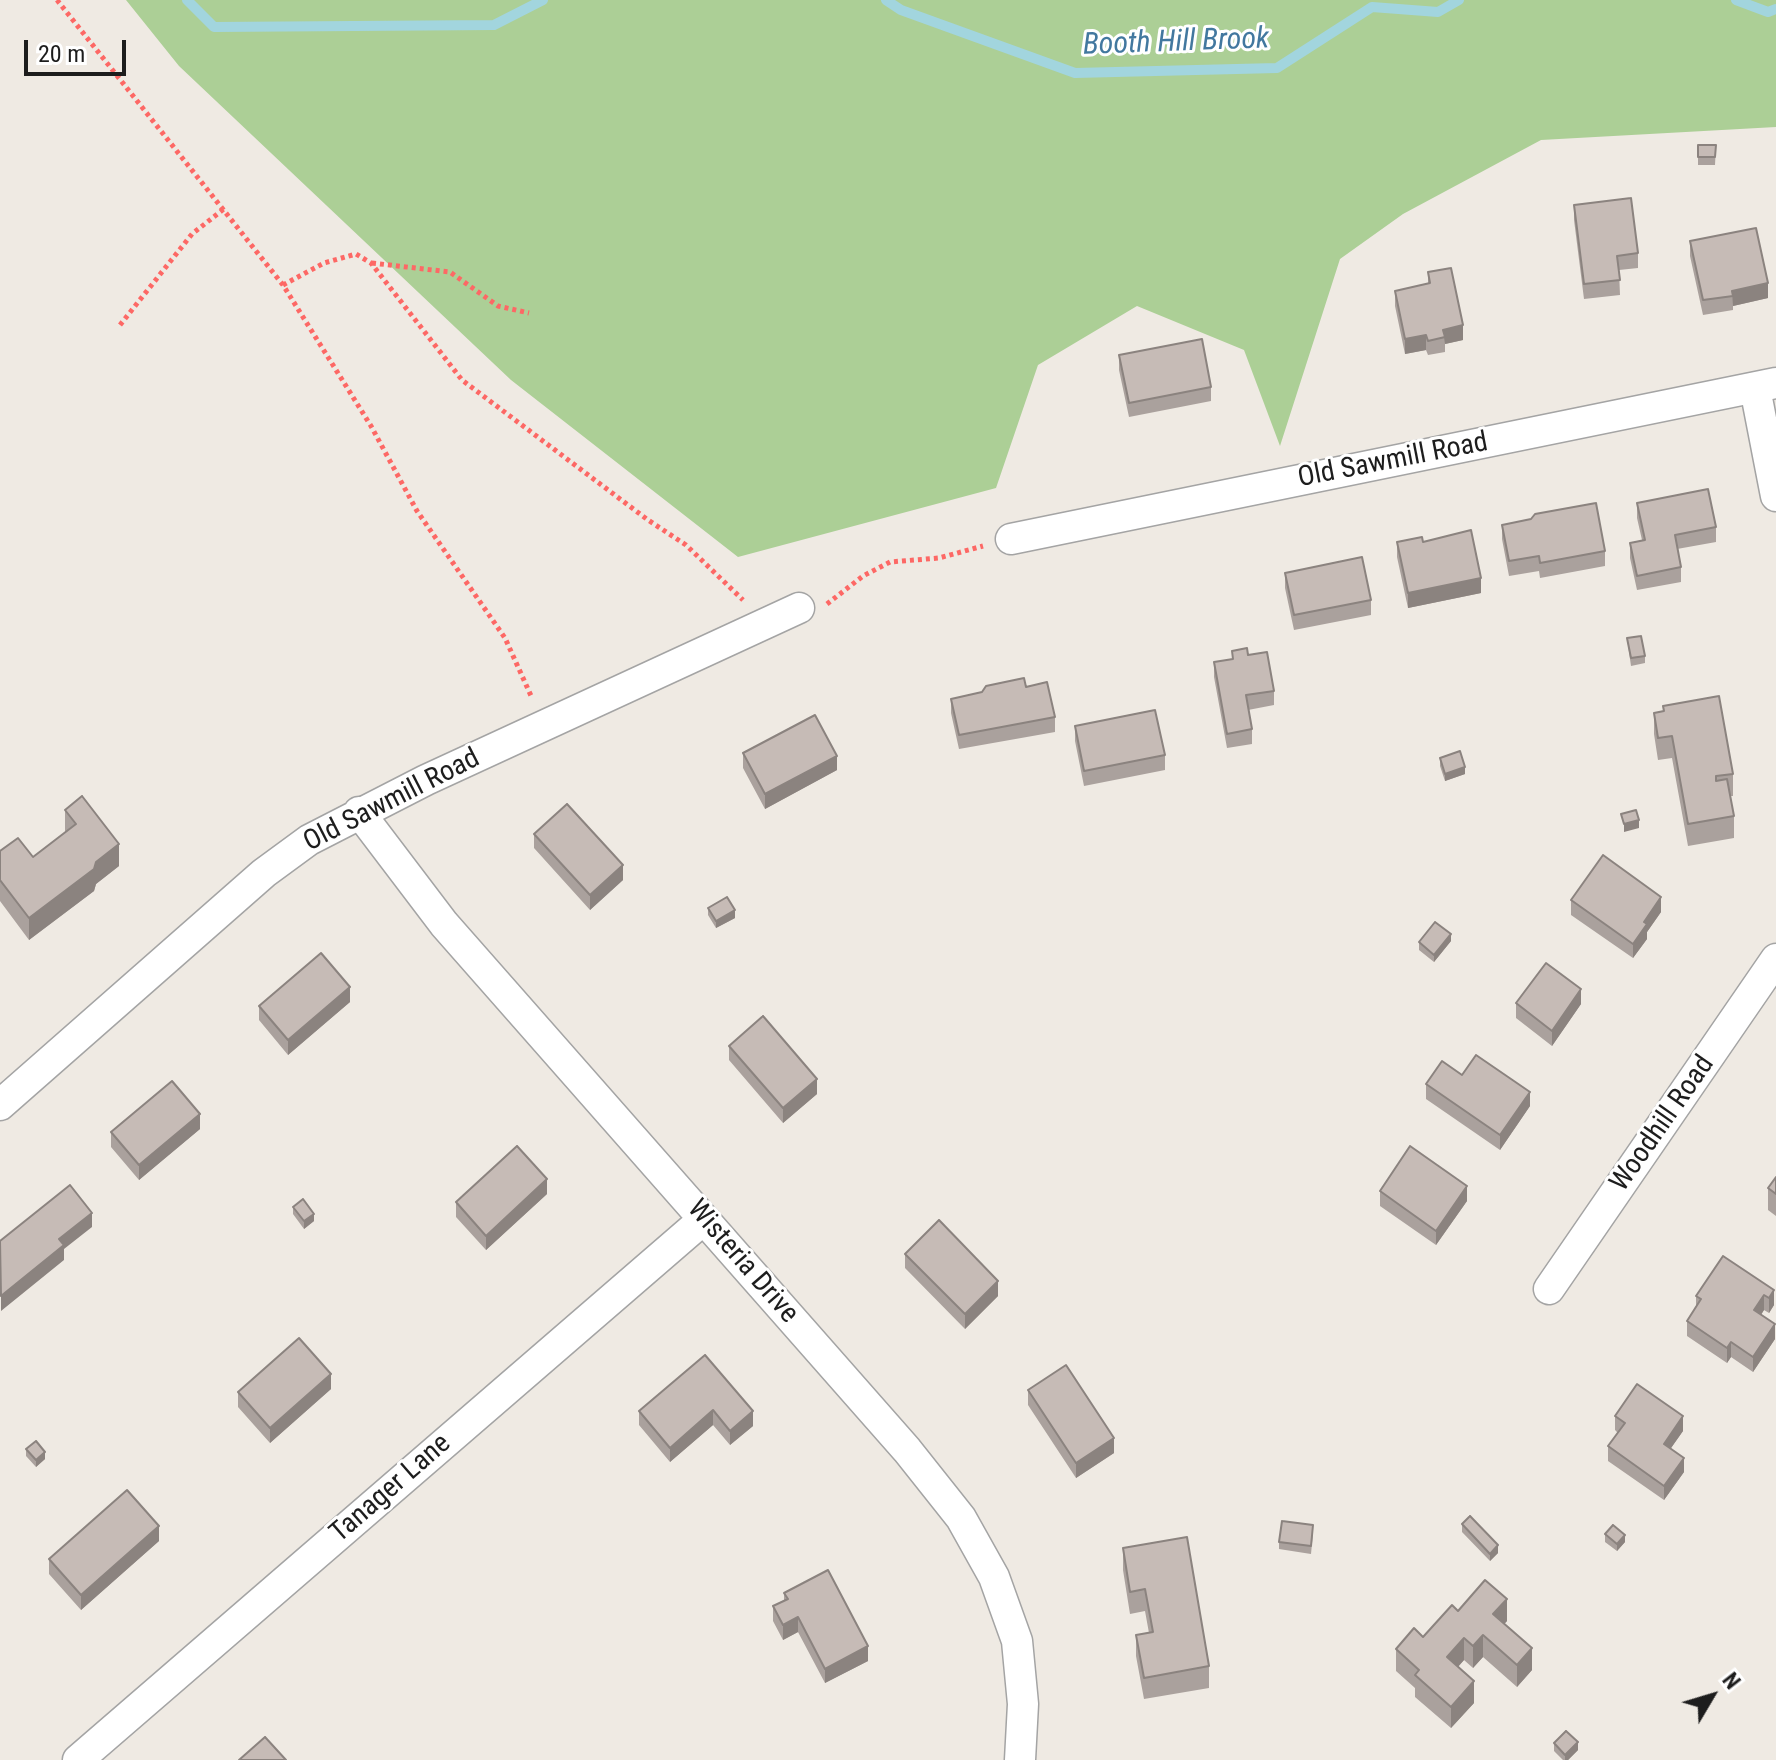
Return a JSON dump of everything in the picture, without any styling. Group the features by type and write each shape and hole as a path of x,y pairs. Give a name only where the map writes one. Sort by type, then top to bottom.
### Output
{"street":[{"name":"Old Sawmill Road","path":"1011,539 1766,386"},
{"path":"1766,386 1776,496"},
{"name":"Old Sawmill Road","path":"0,1105 264,873 309,840 359,812 544,724 799,608"},
{"name":"Wisteria Drive","path":"359,812 444,924 704,1219 961,1518 994,1577 1017,1641 1023,1704 1020,1760"},
{"name":"Woodhill Road","path":"1549,1289 1776,959"},
{"name":"Tanager Lane","path":"78,1760 704,1219"}],"path":[{"path":"57,0 283,285 371,426 417,511 505,638 544,724"},
{"path":"120,325 192,234 225,208"},
{"path":"283,285 324,263 356,254 371,263 462,380 648,520 686,545 722,576 763,623"},
{"path":"371,263 450,272 498,306 529,313"},
{"path":"799,608 823,607 863,576 890,562 939,558 1011,539"}],"green space":[{"path":"126,0 1776,0 1776,127 1541,140 1403,214 1340,259 1280,446 1244,350 1137,306 1038,365 996,488 738,557 511,380 179,66"}],"building":[{"path":"1698,145 1716,145 1715,157 1698,157"},
{"path":"1631,198 1638,253 1617,256 1620,280 1584,284 1574,205"},
{"path":"1756,228 1768,283 1732,291 1733,296 1703,300 1690,241"},
{"path":"1451,268 1463,325 1443,330 1445,337 1428,341 1426,335 1405,339 1395,291 1430,283 1428,272"},
{"path":"1202,339 1211,387 1129,403 1119,355"},
{"path":"1708,489 1716,527 1675,535 1681,567 1637,576 1630,543 1645,540 1637,503"},
{"path":"1596,503 1605,551 1540,563 1539,556 1509,561 1502,525 1531,519 1535,514"},
{"path":"1471,530 1481,578 1408,593 1397,542 1422,537 1423,542"},
{"path":"1362,557 1371,600 1294,615 1285,573"},
{"path":"1641,636 1645,656 1631,658 1627,638"},
{"path":"1247,648 1248,655 1267,652 1274,691 1246,695 1252,729 1227,734 1214,662 1233,659 1232,651"},
{"path":"1024,678 1026,687 1047,682 1055,717 959,735 951,699 982,692 986,686"},
{"path":"1719,696 1733,774 1716,776 1716,781 1727,779 1734,816 1688,824 1672,736 1658,738 1654,713 1664,711 1663,706"},
{"path":"1155,710 1165,755 1084,771 1075,726"},
{"path":"815,715 837,756 765,794 743,753"},
{"path":"1460,751 1465,767 1445,774 1440,758"},
{"path":"82,796 119,844 96,862 94,869 29,918 0,880 0,851 18,838 33,857 76,824 65,810"},
{"path":"567,804 623,865 590,895 534,834"},
{"path":"1636,810 1639,820 1624,824 1621,814"},
{"path":"1603,855 1661,897 1633,944 1571,900"},
{"path":"727,897 735,910 716,921 708,908"},
{"path":"1435,922 1451,934 1434,955 1419,942"},
{"path":"321,953 350,987 288,1040 259,1006"},
{"path":"1546,963 1581,989 1552,1031 1516,1003"},
{"path":"763,1016 817,1079 783,1108 729,1046"},
{"path":"1476,1055 1530,1092 1500,1135 1426,1084 1442,1061 1462,1075"},
{"path":"172,1081 200,1114 139,1165 111,1132"},
{"path":"517,1146 547,1179 486,1236 456,1202"},
{"path":"1410,1146 1467,1186 1436,1231 1380,1191"},
{"path":"1776,1177 1776,1194 1768,1188"},
{"path":"70,1185 92,1213 59,1239 64,1245 1,1296 0,1241"},
{"path":"303,1199 314,1214 304,1221 293,1207"},
{"path":"939,1220 998,1281 965,1314 905,1254"},
{"path":"1723,1256 1774,1290 1769,1298 1764,1295 1754,1310 1775,1324 1753,1357 1731,1342 1727,1348 1687,1321 1701,1299 1696,1296"},
{"path":"299,1338 331,1374 270,1428 238,1392"},
{"path":"705,1355 753,1411 730,1431 713,1410 670,1448 639,1411"},
{"path":"1066,1365 1114,1438 1076,1463 1028,1390"},
{"path":"1637,1384 1683,1416 1664,1444 1684,1458 1664,1486 1608,1446 1625,1423 1615,1416"},
{"path":"36,1441 45,1452 36,1460 26,1449"},
{"path":"127,1490 159,1526 81,1595 49,1559"},
{"path":"1470,1516 1498,1545 1490,1554 1462,1524"},
{"path":"1282,1521 1313,1525 1311,1546 1279,1542"},
{"path":"1613,1525 1625,1535 1617,1544 1605,1534"},
{"path":"1187,1537 1209,1666 1144,1678 1136,1635 1153,1632 1145,1589 1130,1592 1123,1548"},
{"path":"828,1570 868,1646 825,1669 798,1617 783,1625 773,1606 788,1599 784,1593"},
{"path":"1485,1580 1507,1599 1493,1614 1532,1648 1517,1665 1483,1635 1473,1646 1464,1638 1447,1657 1474,1681 1451,1707 1415,1675 1419,1670 1396,1649 1414,1628 1423,1637 1452,1605 1458,1611"},
{"path":"1566,1731 1578,1742 1565,1755 1554,1743"},
{"path":"265,1737 286,1760 239,1760"}],"waterway":[{"name":"Booth Hill Brook","path":"187,0 214,27 494,25 543,0"},
{"name":"Booth Hill Brook","path":"886,0 901,10 1075,73 1277,68 1372,7 1438,12 1459,0"},
{"name":"Booth Hill Brook","path":"1736,0 1768,12 1776,9"}]}
